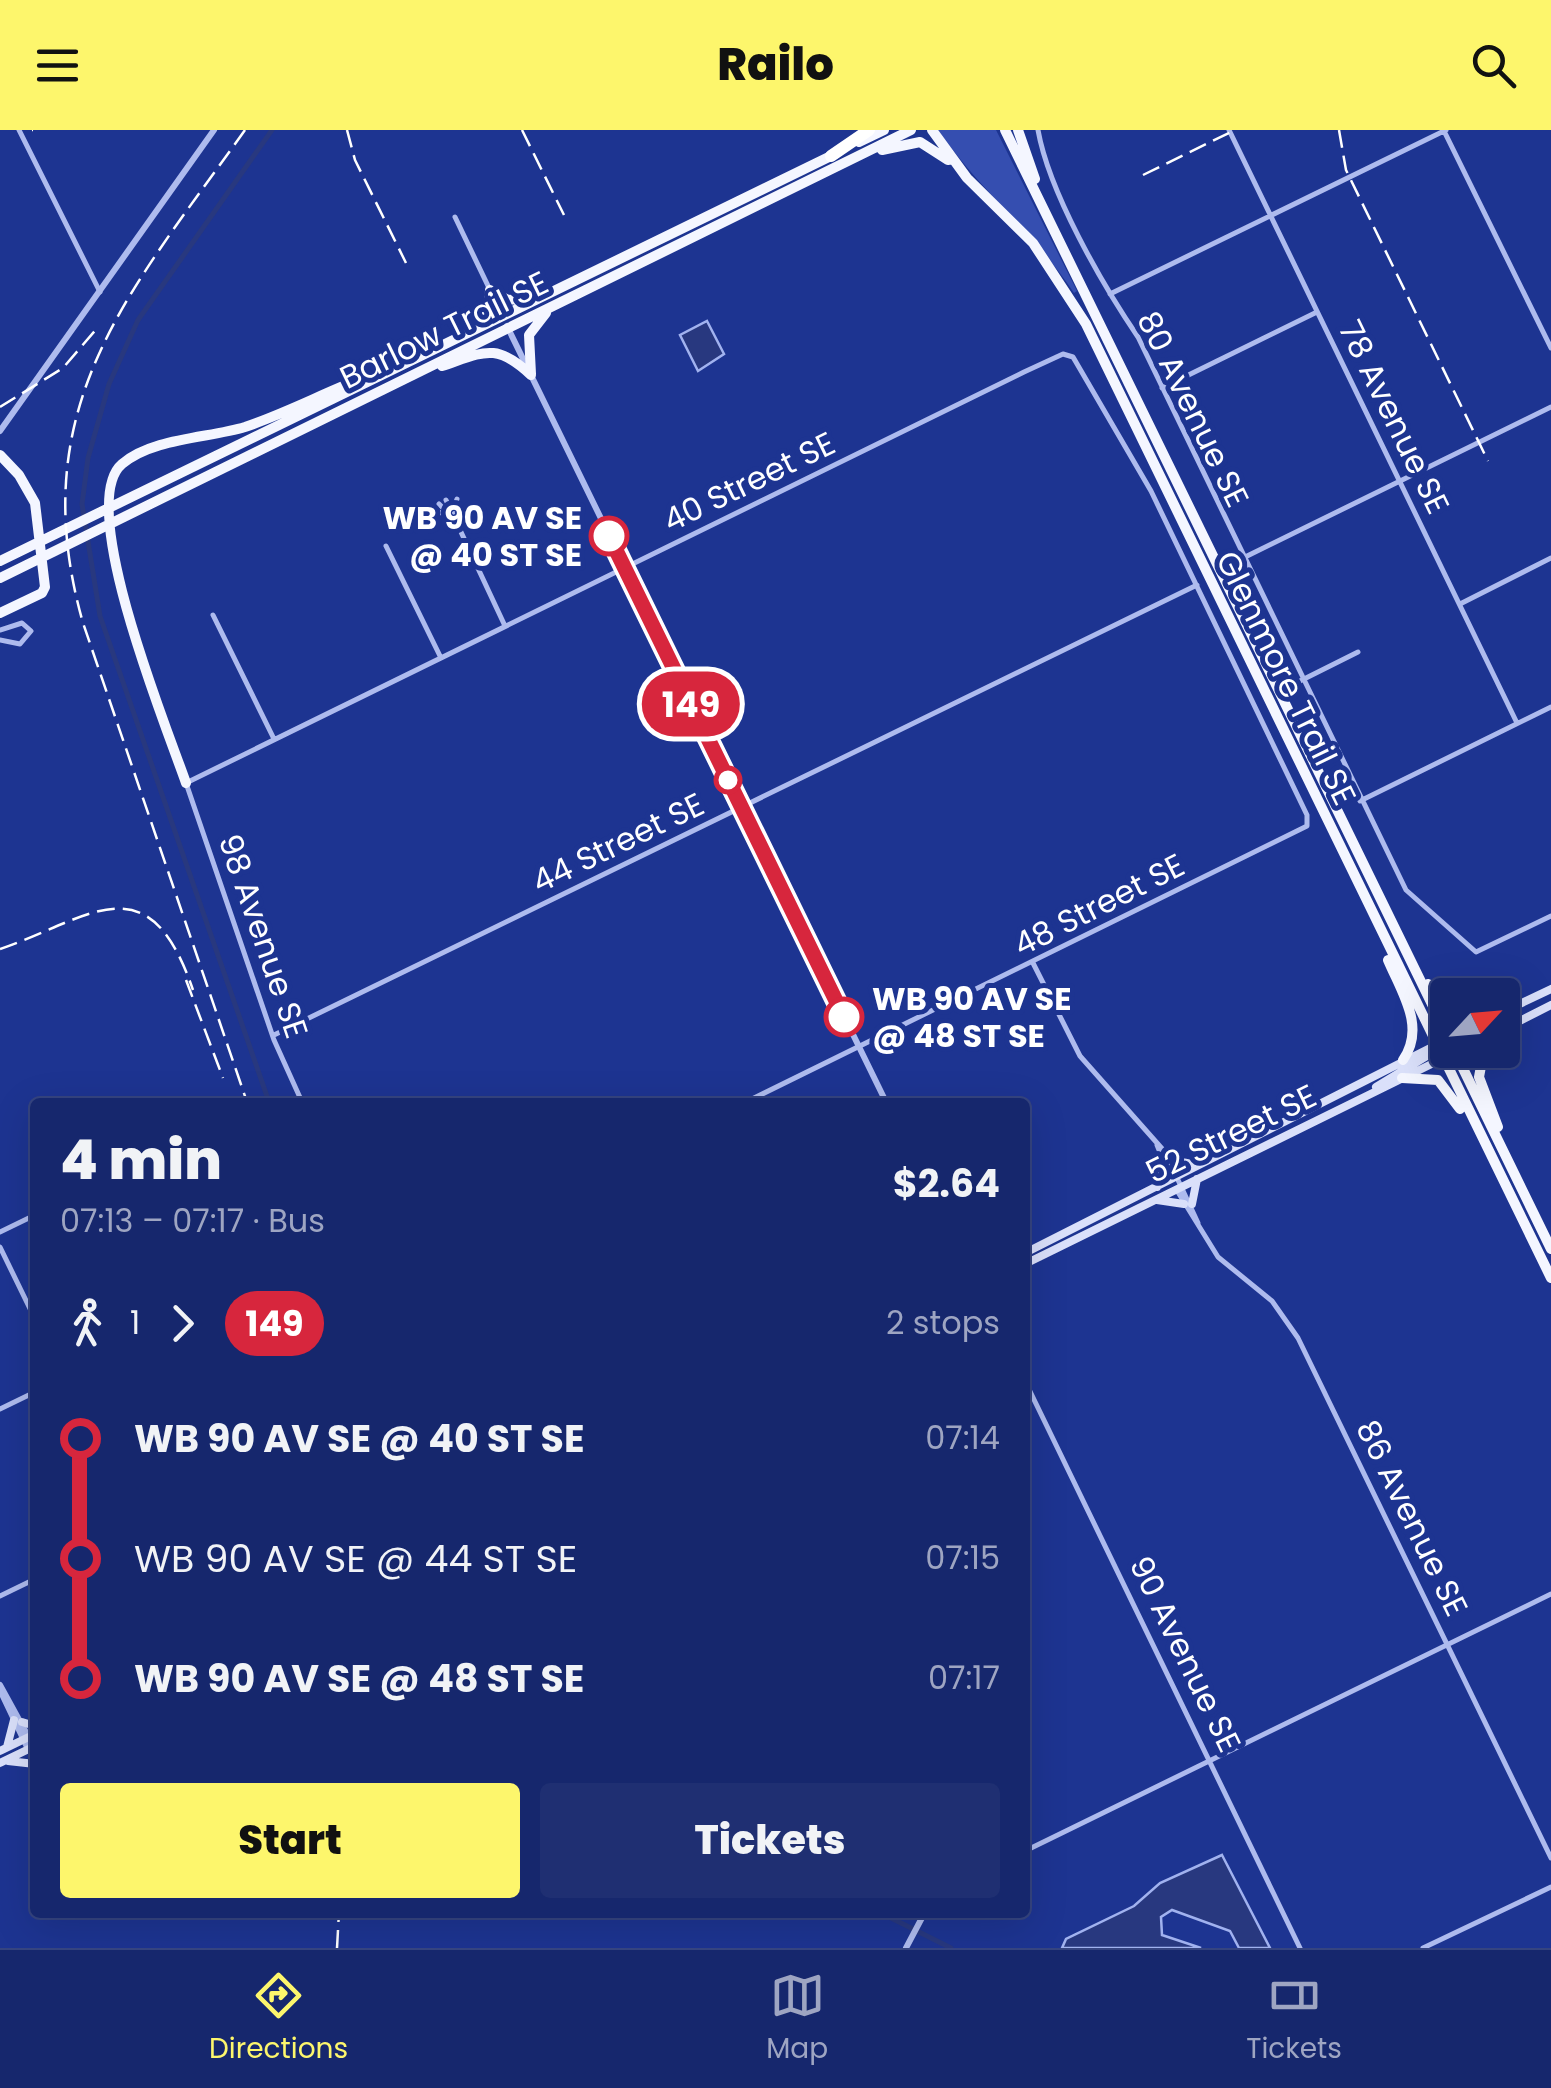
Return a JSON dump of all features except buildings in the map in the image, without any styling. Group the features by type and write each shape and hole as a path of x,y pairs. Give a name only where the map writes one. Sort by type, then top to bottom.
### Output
{"highway":[{"path":"837,159 868,130"}],"main road":[{"name":"Barlow Trail SE","path":"0,578 586,288 837,159 884,130"},
{"name":"Barlow Trail SE","path":"0,561 605,264 837,159 911,130"},
{"name":"Glenmore Trail SE","path":"932,130 967,178 1032,243 1086,324 1360,889 1430,1017"},
{"name":"Glenmore Trail SE","path":"1002,130 1382,904 1430,1010"},
{"path":"1018,130 1056,236"},
{"path":"837,159 920,142 942,154 967,178"},
{"path":"508,326 605,264"},
{"path":"531,375 528,344 536,321 586,288"},
{"path":"464,335 489,312 490,290 515,300 554,289"},
{"path":"451,355 500,323 502,314"},
{"path":"398,381 485,352 510,356 531,375"},
{"path":"186,782 114,562 108,499 112,478 119,466 150,450 250,425 415,358"},
{"path":"0,455 19,475 35,503 45,587 42,593 0,613"},
{"path":"1360,889 1411,1014 1415,1034 1404,1060"},
{"path":"1382,904 1430,983"},
{"path":"1520,1005 1551,989"},
{"path":"1520,1015 1551,1006"},
{"name":"52 Street SE","path":"1030,1261 1152,1200 1202,1166 1404,1060 1430,1053"},
{"path":"1369,1094 1430,1058"},
{"name":"52 Street SE","path":"1030,1250 1157,1187 1197,1179 1402,1078 1430,1059"},
{"name":"Glenmore Trail SE","path":"1456,1068 1551,1278"},
{"name":"Glenmore Trail SE","path":"1458,1068 1551,1249"},
{"path":"1481,1068 1479,1077 1515,1175"},
{"path":"1402,1078 1430,1077 1452,1093 1517,1209"},
{"path":"1157,1187 1166,1160 1202,1166"},
{"path":"1152,1200 1188,1204 1197,1179"},
{"path":"18,1721 30,1734 4,1749 18,1721"},
{"path":"2,1762 30,1749"},
{"path":"2,1762 30,1765"}],"street":[{"path":"19,130 100,292"},
{"path":"0,432 214,130"},
{"name":"80 Avenue SE","path":"1038,130 1052,178 1110,294 1138,337 1300,681 1406,890 1476,952 1551,916"},
{"name":"78 Avenue SE","path":"1230,130 1518,723"},
{"path":"1110,294 1444,130 1551,348"},
{"path":"455,217 884,1098"},
{"path":"1162,388 1318,312"},
{"name":"40 Street SE","path":"186,782 1064,354 1080,364 1197,585"},
{"path":"1241,559 1551,407"},
{"path":"453,519 453,500 457,499"},
{"path":"453,519 441,505 453,519 505,626"},
{"path":"386,546 441,658"},
{"path":"1460,604 1551,558"},
{"name":"44 Street SE","path":"273,1036 1197,585"},
{"name":"48 Street SE","path":"754,1098 1034,963 1308,823 1280,753 1197,585"},
{"path":"212,614 274,740"},
{"path":"0,630 22,624 31,631 20,644 0,640"},
{"path":"1300,681 1358,652"},
{"path":"1360,801 1551,707"},
{"name":"98 Avenue SE","path":"186,782 273,1036 300,1098"},
{"name":"86 Avenue SE","path":"1034,963 1080,1056 1157,1145 1218,1257 1272,1300 1298,1338 1551,1858"},
{"path":"0,1232 30,1217"},
{"path":"0,1247 30,1309"},
{"name":"90 Avenue SE","path":"1030,1391 1300,1948"},
{"path":"0,1410 30,1395"},
{"path":"0,1596 30,1581"},
{"path":"1030,1850 1551,1594"},
{"path":"0,1687 18,1721 30,1734"},
{"path":"1423,1948 1551,1887"},
{"path":"906,1948 922,1918"}],"shaded area":[{"path":"938,130 996,130 1077,291 1074,293"},
{"path":"707,321 724,354 698,371 680,335"},
{"path":"1222,1855 1270,1948 1239,1948 1230,1931 1172,1910 1161,1917 1162,1935 1201,1948 1062,1948 1066,1939 1134,1906 1160,1883"}],"waterway":[{"path":"268,1098 100,616 82,504 88,458 109,384 138,320 272,130"},
{"path":"891,1918 951,1948"}],"railway":[{"path":"245,130 162,246 98,357 77,416 66,478 68,547 83,623 246,1098"},
{"path":"347,130 355,160 406,263"},
{"path":"522,130 564,215"},
{"path":"1143,175 1235,130"},
{"path":"1339,130 1346,170 1488,461"},
{"path":"0,407 63,368 99,326"},
{"path":"0,949 89,914 114,909 136,911 157,924 176,949 193,990"},
{"path":"186,980 223,1078"},
{"path":"337,1948 339,1918"}],"bus line":[{"name":"149","path":"609,536 844,1017"}],"place":[{"name":"WB 90 AV SE @ 40 ST SE","path":"609,536"},
{"name":"WB 90 AV SE @ 48 ST SE","path":"844,1017"}]}
